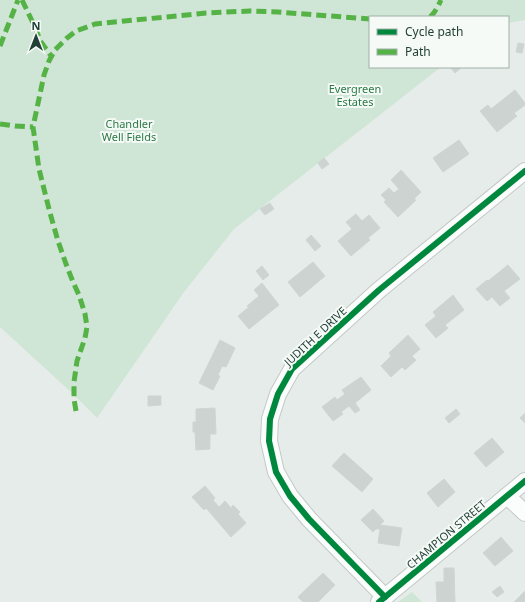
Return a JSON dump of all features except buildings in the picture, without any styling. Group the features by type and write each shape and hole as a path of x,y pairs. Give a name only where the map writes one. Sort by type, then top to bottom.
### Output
{"street":[{"name":"JUDITH E DRIVE","path":"382,599 309,519 290,496 276,472 269,441 270,419 278,394 292,368 379,290 525,171"},
{"name":"CHAMPION STREET","path":"382,599 525,481"},
{"path":"508,496 525,513"}],"green space":[{"name":"Chandler Well Fields","path":"0,0 525,0 525,20 509,23 509,16 369,16 369,68 440,68 234,229 184,292 97,418 0,327"},
{"path":"412,592 422,602 398,602"}],"marked path":[{"path":"0,46 18,0"},
{"path":"22,0 41,42 52,57"},
{"path":"431,16 441,0"},
{"path":"76,411 74,382 77,361 87,327 85,314 79,295 66,264 50,213 39,169 33,127 44,75 55,50 76,31 95,24 206,13 250,11 278,12 369,19"},
{"path":"0,124 33,127"}],"cycle path":[{"path":"385,597 309,519 290,496 276,472 269,441 270,419 278,394 292,369 379,290 525,171"},
{"path":"379,602 525,481"}],"park label":[{"name":"Evergreen Estates","path":"355,94"}]}
